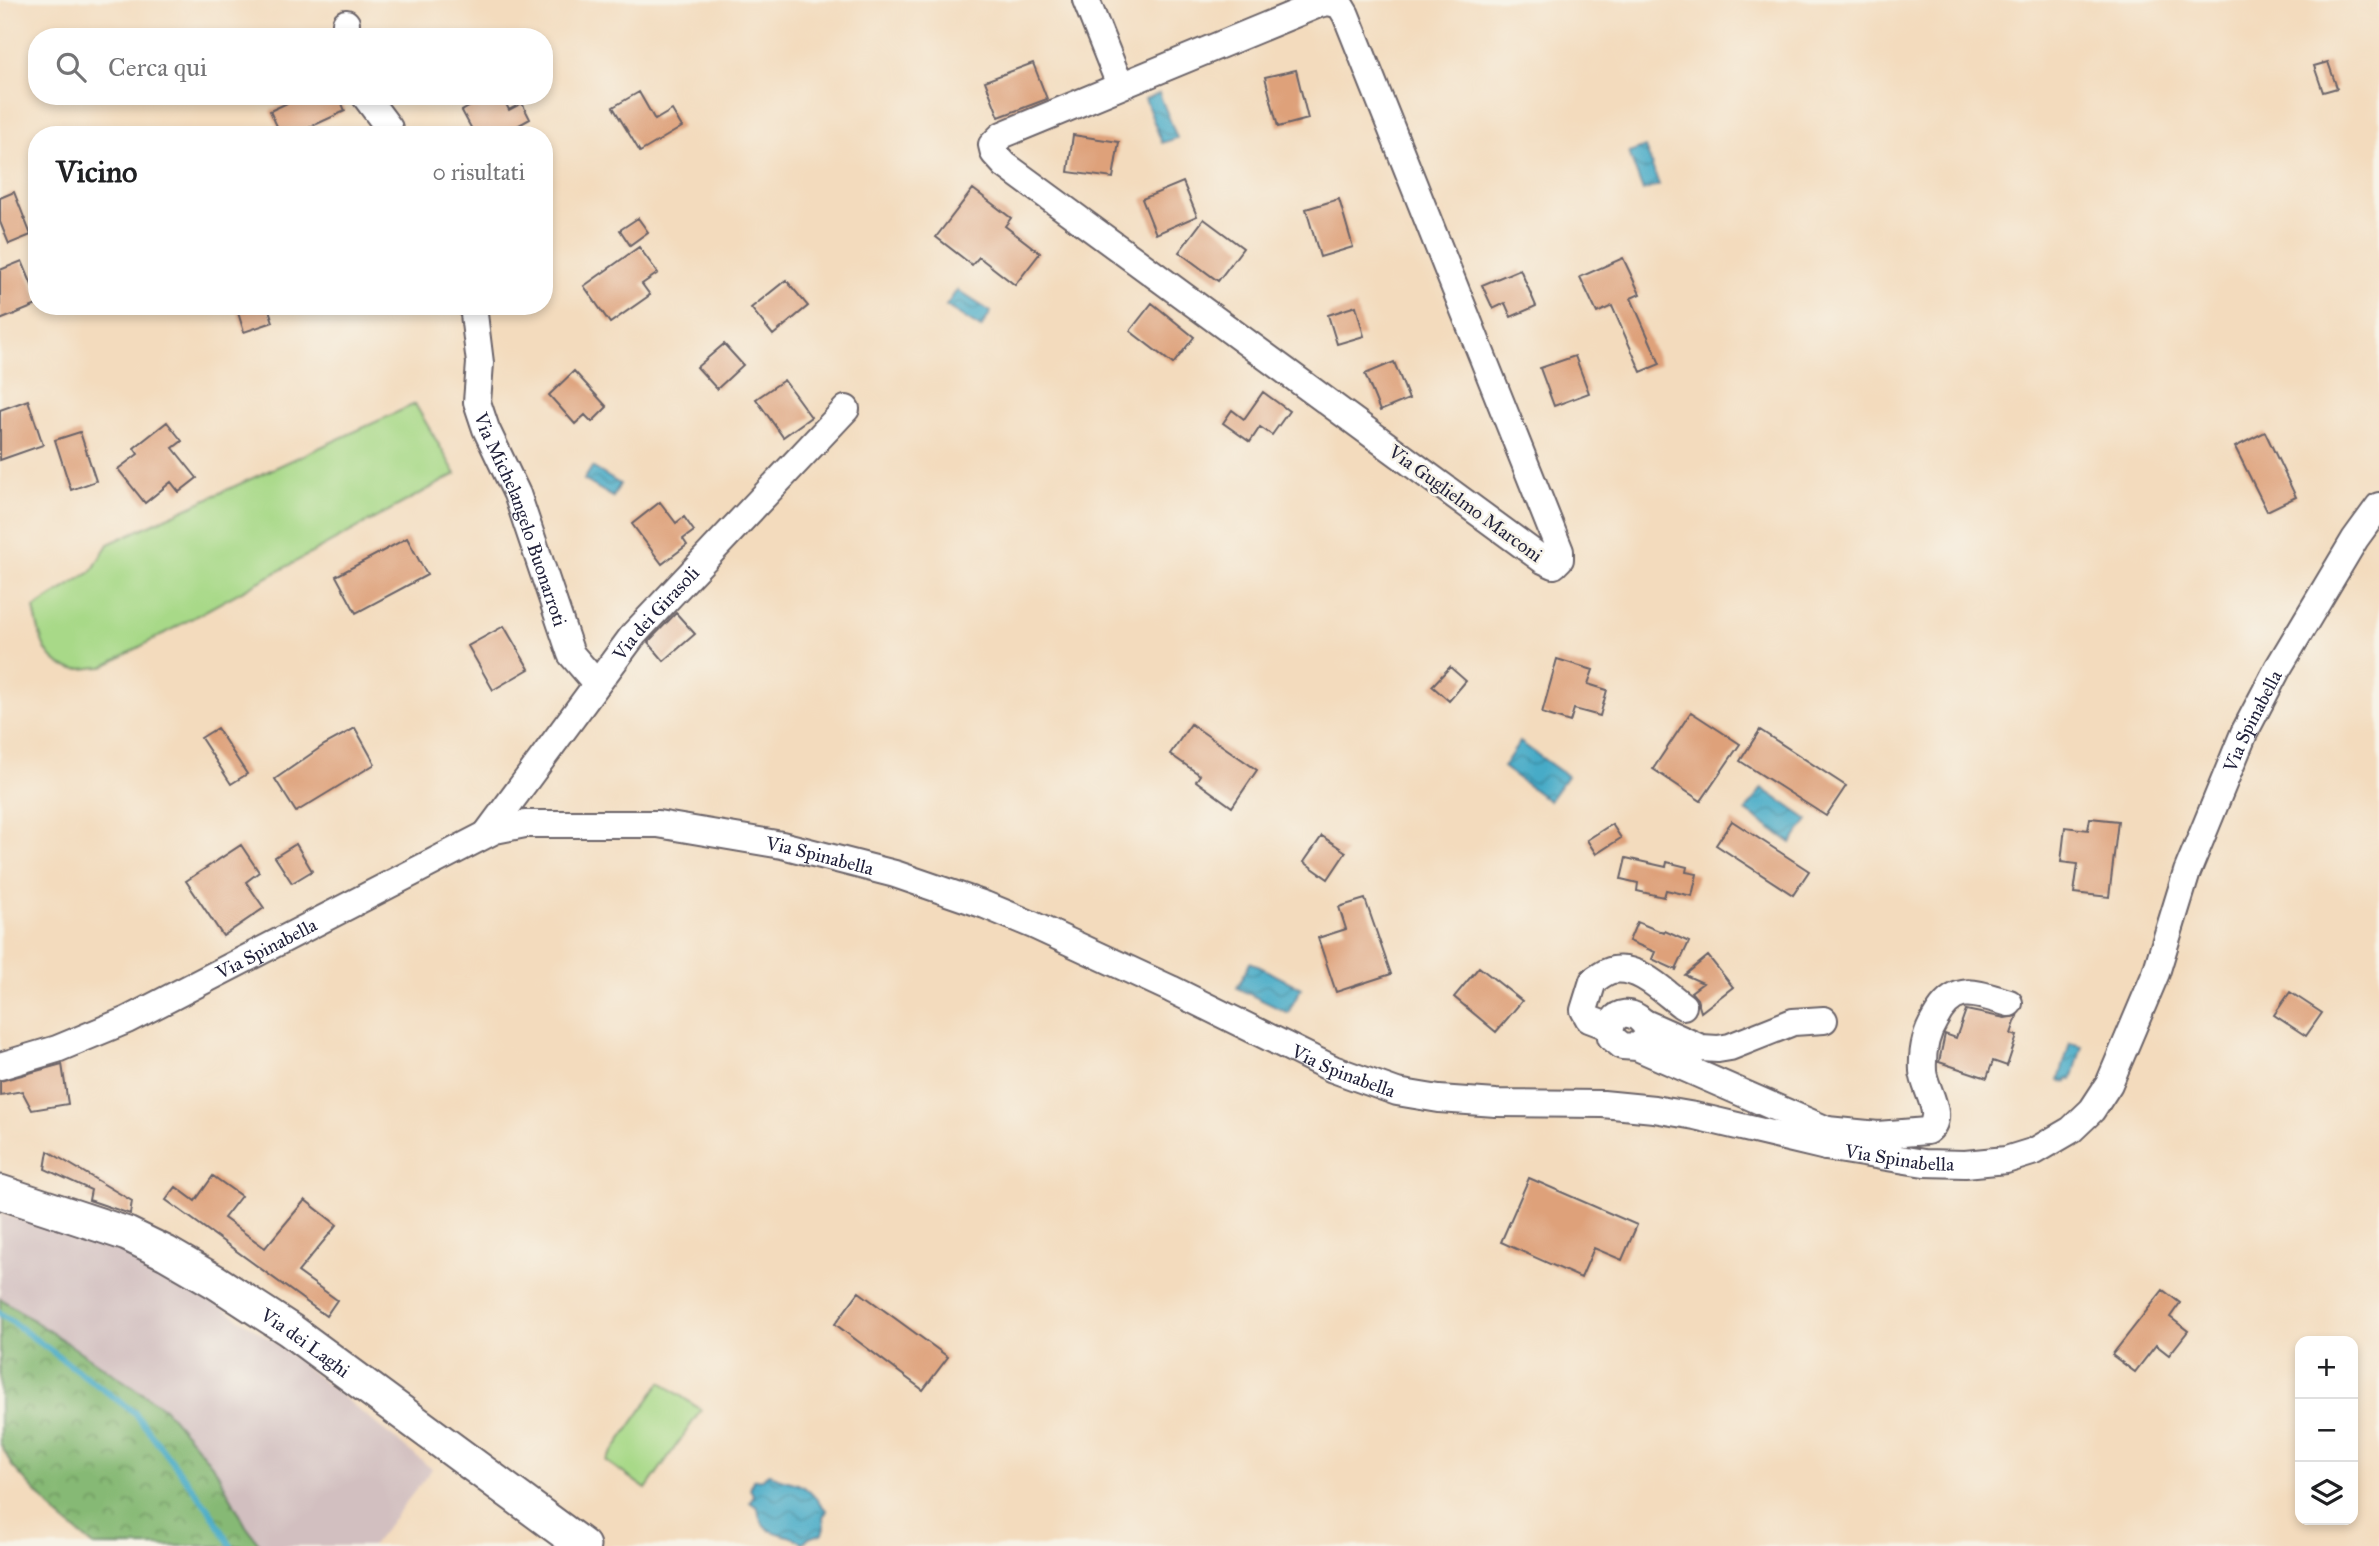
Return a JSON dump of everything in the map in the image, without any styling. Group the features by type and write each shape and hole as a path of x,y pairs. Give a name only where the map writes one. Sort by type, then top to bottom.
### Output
{"main road":[{"name":"Via dei Laghi","path":"0,1192 127,1234 207,1276 290,1330 583,1546"}],"street":[{"path":"1086,0 1120,85"},
{"name":"Via Guglielmo Marconi","path":"1333,3 1342,7 1560,551 1558,563 1554,565 1543,560 1005,165 994,153 992,145 999,137 1120,85 1319,4 1333,3"},
{"path":"372,105 388,126"},
{"name":"Via Michelangelo Buonarroti","path":"474,315 480,363 477,402 486,429 517,494 572,654 596,683"},
{"name":"Via dei Girasoli","path":"488,832 634,634 846,410"},
{"name":"Via Spinabella","path":"0,1066 57,1049 127,1020 488,832 525,824 658,824 734,835 809,851 895,874 997,910 1333,1069 1387,1089 1452,1100 1521,1104 1603,1104 1654,1109 1826,1139 1931,1164 1988,1162 2025,1154 2071,1130 2092,1110 2109,1084 2156,973 2187,872 2211,808 2254,712 2355,539 2379,506"},
{"path":"1683,1006 1640,974 1611,970 1593,981 1584,1010 1589,1019 1610,1027 1611,1037 1622,1046 1641,1035 1718,1049 1730,1047 1793,1022 1825,1020"},
{"path":"1641,1035 1826,1139 1927,1131 1935,1123 1936,1115 1923,1075 1922,1055 1928,1030 1941,1007 1952,997 1971,992 2008,1003"}],"shaded area":[{"path":"0,1214 141,1254 276,1343 432,1469 372,1546 261,1546 246,1526 215,1468 54,1336 0,1298"}],"green space":[{"path":"415,404 456,474 103,667 74,669 55,661 49,655 41,637 34,608 92,571 108,544"},
{"path":"0,1298 164,1408 215,1468 246,1526 261,1546 94,1546 58,1516 12,1466 0,1443"},
{"path":"661,1382 701,1410 646,1489 606,1461"}],"water":[{"path":"1159,93 1177,138 1162,143 1145,99"},
{"path":"1645,147 1659,185 1643,191 1629,153"},
{"path":"957,290 991,312 981,328 946,306"},
{"path":"592,467 620,484 613,497 584,480"},
{"path":"1520,742 1567,776 1549,801 1503,767"},
{"path":"1762,788 1808,820 1791,843 1746,811"},
{"path":"1250,962 1301,988 1288,1013 1237,988"},
{"path":"2070,1043 2082,1046 2072,1080 2068,1079 2067,1083 2059,1080"},
{"path":"768,1473 804,1487 814,1496 827,1511 823,1517 822,1534 808,1538 803,1543 764,1525 758,1508 750,1502 754,1496 750,1489 753,1480 763,1479"}],"building":[{"path":"2328,62 2337,88 2323,92 2314,66"},
{"path":"1033,63 1047,99 999,117 985,81"},
{"path":"1296,70 1308,119 1278,127 1265,77"},
{"path":"639,92 655,120 672,110 682,127 640,152 613,107"},
{"path":"283,105 343,105 345,111 312,126 277,126 270,111"},
{"path":"472,105 506,105 509,110 523,105 530,119 517,126 470,126 462,111"},
{"path":"1073,135 1119,142 1113,178 1068,172"},
{"path":"1183,182 1197,216 1156,234 1142,199"},
{"path":"973,189 1011,218 1005,226 1040,253 1015,285 979,257 972,265 936,237"},
{"path":"14,192 28,227 28,236 9,244 0,222 0,198"},
{"path":"1339,199 1353,247 1320,257 1306,209"},
{"path":"638,218 648,232 630,245 620,230"},
{"path":"1204,219 1243,248 1218,281 1179,252"},
{"path":"639,247 658,273 642,284 650,295 610,323 584,286"},
{"path":"1623,258 1640,294 1631,298 1660,364 1641,372 1612,306 1597,313 1580,277"},
{"path":"22,261 28,275 28,309 0,320 0,270"},
{"path":"1520,269 1536,306 1511,317 1505,303 1493,309 1482,285"},
{"path":"786,280 808,306 773,335 751,308"},
{"path":"1152,303 1194,337 1173,364 1130,331"},
{"path":"1356,306 1364,336 1337,344 1328,315"},
{"path":"239,315 271,315 273,322 244,332"},
{"path":"724,344 743,365 717,389 697,367"},
{"path":"1575,356 1589,393 1554,406 1540,368"},
{"path":"1394,362 1409,399 1380,411 1365,374"},
{"path":"574,371 607,407 592,422 585,415 575,424 549,395"},
{"path":"784,380 811,417 783,437 756,399"},
{"path":"1263,392 1289,411 1272,435 1260,427 1250,442 1223,423 1232,410 1244,419"},
{"path":"28,400 43,445 0,460 0,410"},
{"path":"167,422 182,441 173,448 197,478 179,492 171,482 145,503 118,469 138,454 134,448"},
{"path":"80,432 96,481 71,490 55,440"},
{"path":"2265,432 2296,497 2267,511 2235,447"},
{"path":"660,502 676,523 684,517 694,531 683,539 687,545 662,564 632,524"},
{"path":"407,538 427,575 356,613 336,576"},
{"path":"676,613 695,634 664,661 648,642"},
{"path":"504,626 529,669 493,690 468,646"},
{"path":"1557,659 1593,670 1588,684 1607,690 1600,716 1574,709 1570,722 1542,713"},
{"path":"1450,667 1466,681 1449,701 1432,686"},
{"path":"1691,712 1740,744 1701,801 1653,769"},
{"path":"1191,724 1257,770 1232,807 1196,781 1200,775 1170,754"},
{"path":"217,728 247,774 231,784 201,738"},
{"path":"355,728 375,764 296,812 275,779 324,745"},
{"path":"1760,730 1846,786 1826,816 1740,761"},
{"path":"2090,818 2118,821 2109,897 2074,893 2078,864 2061,862 2065,827 2088,830"},
{"path":"1732,821 1809,871 1793,895 1716,845"},
{"path":"1612,824 1621,838 1596,854 1587,840"},
{"path":"1322,836 1346,852 1328,879 1304,862"},
{"path":"296,844 312,871 292,883 275,857"},
{"path":"241,845 259,872 246,882 264,908 223,936 186,881"},
{"path":"1626,858 1666,867 1667,862 1687,867 1686,872 1697,874 1692,896 1666,890 1664,897 1637,891 1638,883 1621,879"},
{"path":"1365,899 1391,974 1336,992 1318,938 1346,929 1339,907"},
{"path":"1637,922 1689,942 1676,970 1652,959 1655,952 1629,941"},
{"path":"1708,956 1733,987 1701,1012 1697,999 1691,992 1703,983 1685,975"},
{"path":"1479,967 1522,1001 1496,1032 1454,997"},
{"path":"2290,992 2322,1013 2306,1036 2274,1015"},
{"path":"1966,1010 2005,1018 2017,1016 2011,1034 2017,1036 2007,1066 1993,1061 1987,1078 1939,1062 1945,1034 1956,1038"},
{"path":"62,1064 68,1104 32,1110 22,1091 0,1095 0,1081"},
{"path":"48,1151 132,1201 130,1214 89,1200 91,1190 45,1169"},
{"path":"213,1176 241,1196 224,1218 265,1248 305,1200 337,1225 298,1272 337,1300 326,1316 166,1200 176,1187 195,1201"},
{"path":"1529,1178 1637,1225 1622,1260 1594,1248 1581,1278 1501,1242"},
{"path":"2163,1290 2180,1303 2170,1317 2188,1331 2169,1355 2156,1345 2135,1372 2112,1355"},
{"path":"859,1292 948,1357 923,1390 835,1324"}],"waterway":[{"path":"0,1313 135,1413 210,1511 231,1546"}]}
